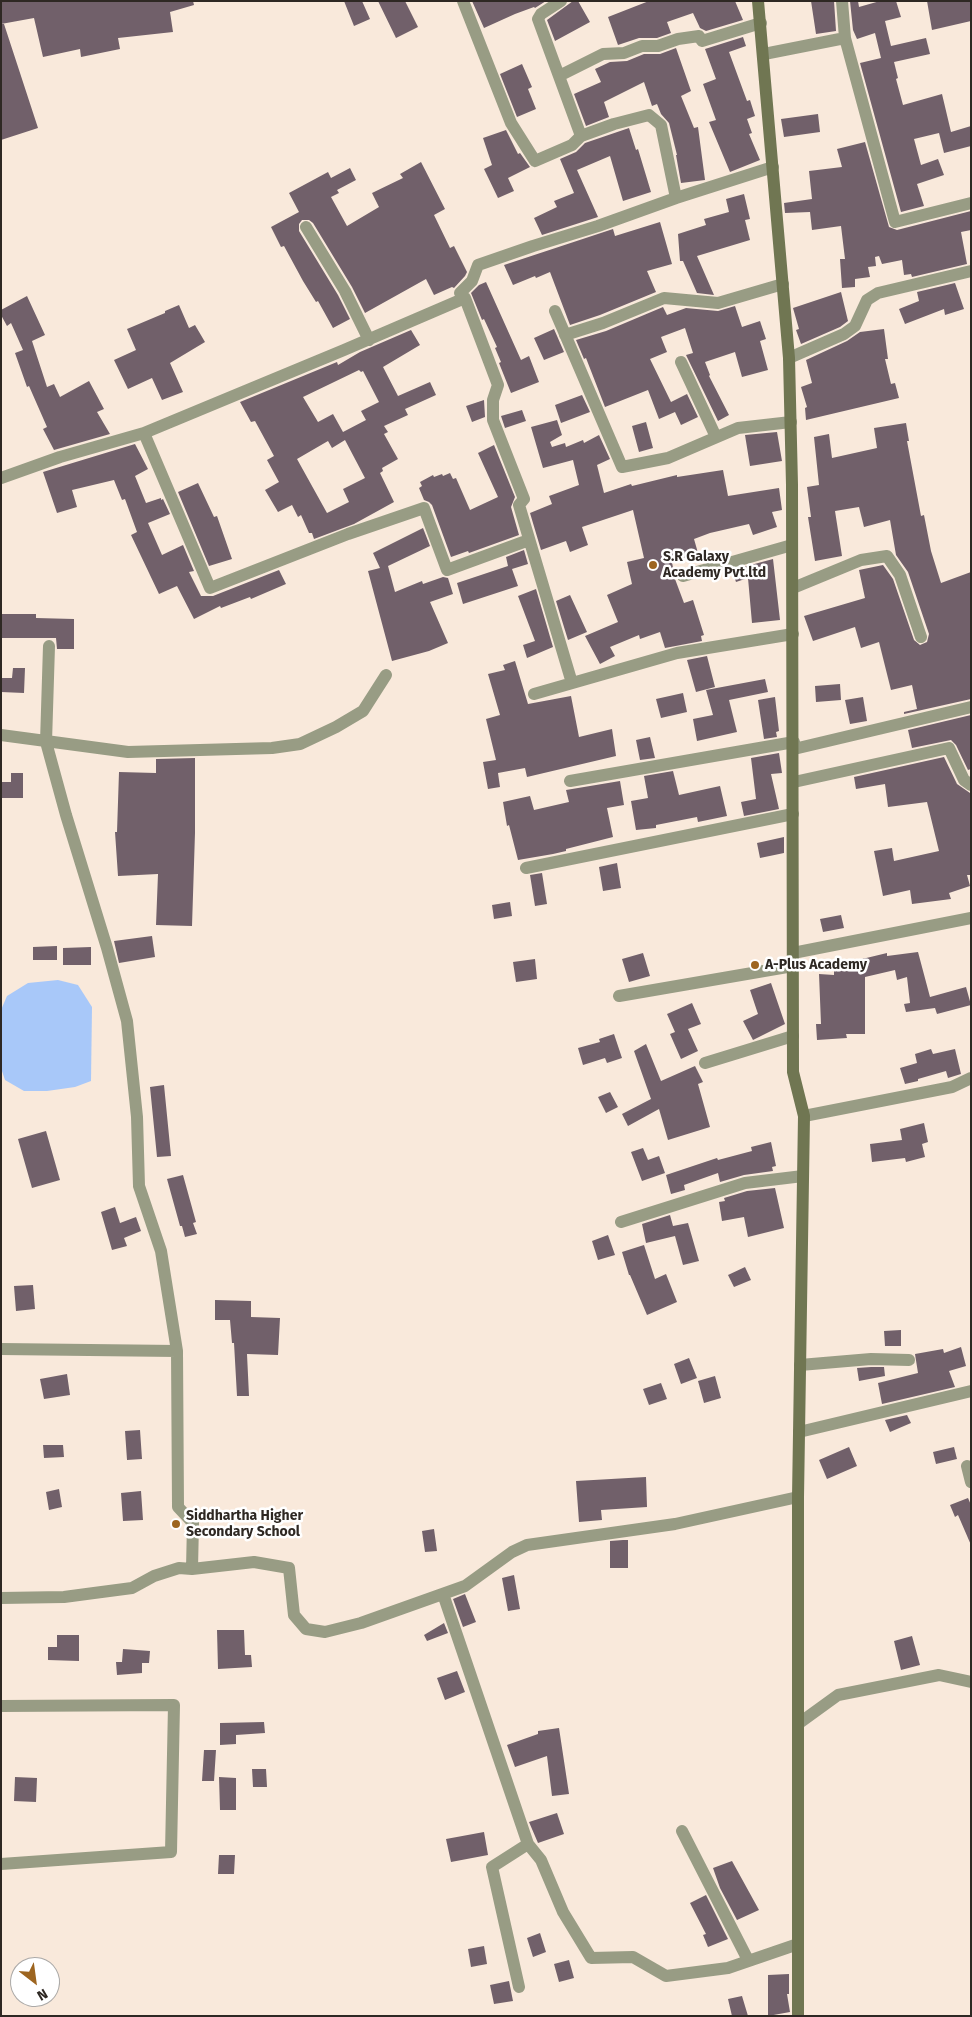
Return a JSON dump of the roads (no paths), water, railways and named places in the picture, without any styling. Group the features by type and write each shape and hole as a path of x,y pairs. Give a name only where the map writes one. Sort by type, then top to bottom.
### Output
{"street":[{"path":"463,1 511,123 535,161 572,145 581,136 614,124 649,115 661,125 676,198"},
{"path":"562,1 541,14 538,19 581,136"},
{"path":"758,1 789,358 791,422 794,746 793,1072 804,1116 798,1497 798,2016"},
{"path":"842,1 845,38 895,222 971,203"},
{"path":"559,76 603,54 624,52 642,46 658,46 698,36 702,41 761,23"},
{"path":"764,54 845,38"},
{"path":"572,683 519,505 524,499 493,420 493,400 498,385 465,298 460,293 472,281 478,265 773,167"},
{"path":"306,227 345,291 369,340"},
{"path":"789,358 844,334 855,326 867,300 878,293 971,271"},
{"path":"565,335 603,323 664,298 718,303 783,284"},
{"path":"1,478 60,457 144,433 465,298"},
{"path":"556,311 622,466 668,458 738,428 791,422"},
{"path":"681,362 716,437"},
{"path":"144,433 210,588 348,534 424,508 447,570 529,540"},
{"path":"683,576 792,545"},
{"path":"792,588 861,560 887,556 900,575 921,637"},
{"path":"534,694 677,653 793,634"},
{"path":"49,646 46,742 66,815 102,929 127,1021 137,1117 139,1186 161,1251 177,1351 178,1507 193,1523 192,1569"},
{"path":"1,735 128,752 272,748 300,744 336,727 363,711 386,675"},
{"path":"570,780 794,746 971,707"},
{"path":"794,782 950,748 964,780 971,785"},
{"path":"526,868 793,814"},
{"path":"794,953 971,918"},
{"path":"619,996 794,966"},
{"path":"705,1063 794,1036"},
{"path":"804,1116 952,1087 971,1078"},
{"path":"621,1222 745,1183 803,1176"},
{"path":"1,1350 177,1351"},
{"path":"800,1365 871,1359 909,1360"},
{"path":"799,1432 971,1391"},
{"path":"967,1466 971,1482"},
{"path":"1,1598 64,1597 132,1588 154,1576 179,1568 192,1569 254,1562 288,1568 294,1615 306,1629 324,1632 361,1623 465,1586 512,1552 527,1545 675,1524 798,1497"},
{"path":"443,1594 528,1844 541,1860 563,1912 591,1958 632,1957 666,1976 728,1968 798,1944"},
{"path":"798,1724 838,1695 939,1675 971,1682"},
{"path":"1,1706 174,1706 171,1852 1,1864"},
{"path":"682,1831 748,1960"},
{"path":"519,1987 492,1868 528,1844"}],"water":[{"path":"58,980 78,985 92,1007 91,1081 75,1087 47,1091 24,1091 5,1080 1,1068 1,1010 7,996 28,983"}],"place":[{"name":"S.R Galaxy Academy Pvt.ltd","path":"653,565"},
{"name":"A-Plus Academy","path":"755,965"},
{"name":"Siddhartha Higher Secondary School","path":"176,1524"}]}
